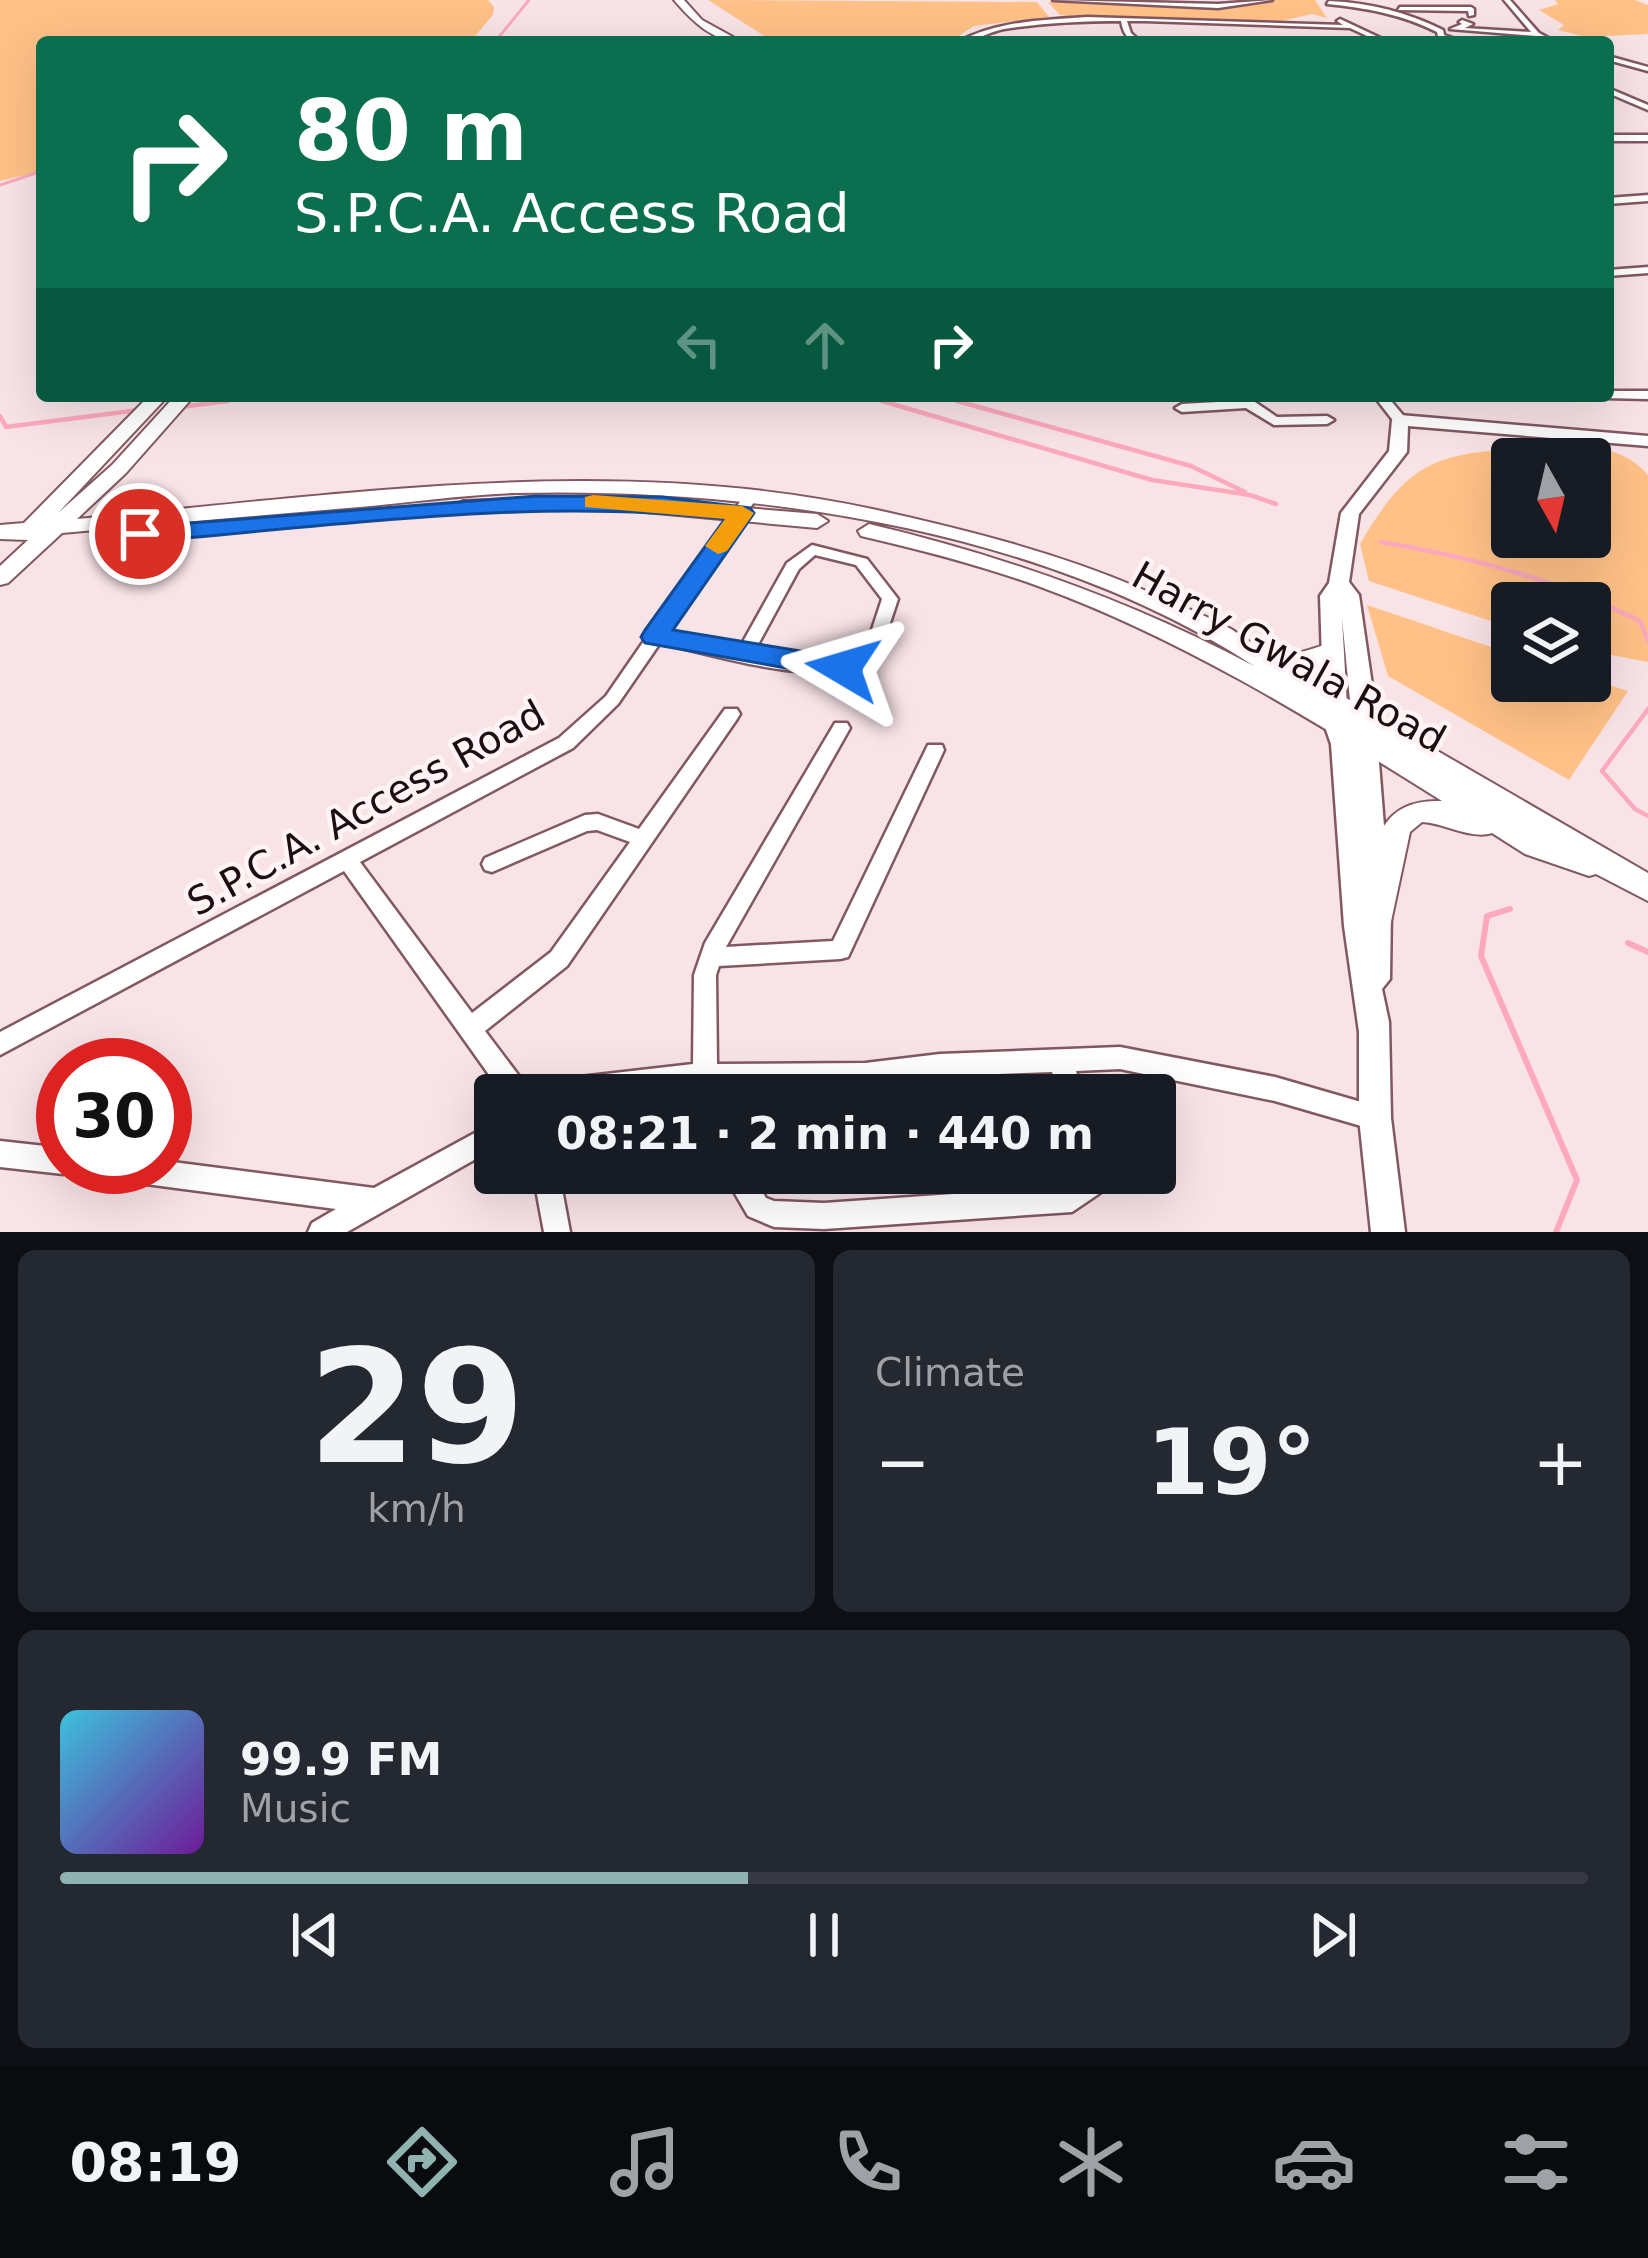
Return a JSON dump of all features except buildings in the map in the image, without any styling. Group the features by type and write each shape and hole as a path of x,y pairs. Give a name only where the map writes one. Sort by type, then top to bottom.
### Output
{"main road":[{"path":"679,0 699,22 726,36"},
{"path":"690,0 712,22 737,36"},
{"path":"0,563 20,536 153,402"},
{"path":"0,578 20,536 97,490 180,402"},
{"name":"Harry Gwala Road","path":"20,536 127,521 510,487 636,486 955,532 1034,556 1208,628 1268,661 1535,846 1638,883"},
{"path":"97,490 103,513 127,521"},
{"name":"Harry Gwala Road","path":"20,536 518,504 747,504 881,533 1047,581 1190,642 1349,720 1638,883"},
{"path":"1268,661 1320,660 1331,651"},
{"path":"1378,922 1396,827 1416,811 1446,812 1535,846"}],"street":[{"path":"1056,0 1202,5 1269,0"},
{"path":"1507,0 1541,36"},
{"path":"1328,2 1471,24 1453,29 1537,34"},
{"path":"1328,2 1348,27"},
{"path":"1388,10 1438,5 1471,9 1462,22"},
{"path":"1419,18 1441,31 1440,36"},
{"path":"970,36 1015,22 1124,22 1348,27 1371,36"},
{"path":"1124,22 1130,36"},
{"path":"1227,25 1232,36"},
{"path":"1614,60 1648,69"},
{"path":"1614,68 1632,65"},
{"path":"1614,93 1648,108"},
{"path":"1614,138 1648,138"},
{"path":"1614,201 1648,198"},
{"path":"1614,273 1648,270"},
{"path":"1614,394 1648,395"},
{"path":"1182,408 1227,402"},
{"path":"1245,402 1274,421 1327,420"},
{"path":"1385,402 1400,420 1398,452 1350,513 1339,583 1330,596 1331,651 1349,720 1378,922 1376,1118 1388,1232"},
{"path":"1400,420 1648,441"},
{"name":"S.P.C.A. Access Road","path":"0,1044 566,742 612,700 747,504"},
{"path":"655,637 745,653 843,668 871,658 879,621 890,599 861,562 812,550 793,566 745,653"},
{"path":"1339,583 1351,606 1349,720 1343,744 1374,1031"},
{"path":"470,1029 559,958 731,714"},
{"path":"720,1074 705,975 711,957 841,728"},
{"path":"711,957 840,950 935,750"},
{"path":"492,864 585,823 643,838"},
{"path":"348,861 504,1074"},
{"path":"865,1074 1142,1059 1376,1118"},
{"path":"1061,1060 1065,1074"},
{"path":"321,1232 474,1146"},
{"path":"0,1154 36,1158"},
{"path":"192,1177 376,1201"},
{"path":"550,1194 557,1232"},
{"path":"749,1194 757,1207 774,1214 824,1216 1072,1199 1078,1194"}],"shaded area":[{"path":"0,0 488,0 494,7 475,36 36,36 36,172 0,181"},
{"path":"708,0 1037,2 1049,17 974,26 958,36 765,36"},
{"path":"1315,0 1327,18 1312,14 1273,23 1060,15 1048,2 1223,6"},
{"path":"1555,0 1635,0 1648,5 1648,34 1582,36 1558,30 1564,25 1539,10 1558,4"},
{"path":"1491,451 1491,558 1611,558 1611,451 1648,475 1648,662 1611,655 1611,582 1491,582 1491,621 1369,581 1360,544 1397,491 1435,463"},
{"path":"1367,605 1491,647 1491,702 1611,702 1611,686 1628,691 1569,780 1388,676"}],"waterway":[{"path":"500,36 529,0"},
{"path":"0,185 36,173"},
{"path":"180,407 217,402"},
{"path":"205,404 217,402"},
{"path":"887,402 1152,480 1250,495 1276,504"},
{"path":"887,402 892,404"},
{"path":"961,402 968,404"},
{"path":"961,402 1191,466 1245,492"},
{"path":"0,416 6,427 139,410"},
{"path":"1381,542 1481,563 1577,593 1640,621 1648,641"},
{"path":"1648,709 1602,771 1635,809 1648,816"},
{"path":"1510,909 1487,916 1481,956 1577,1180 1556,1232"},
{"path":"1628,943 1648,952"}],"slow traffic":[{"path":"593,502 742,513 718,546"}],"route":[{"path":"140,534 537,503 602,502 742,513 655,637 843,668"}]}
